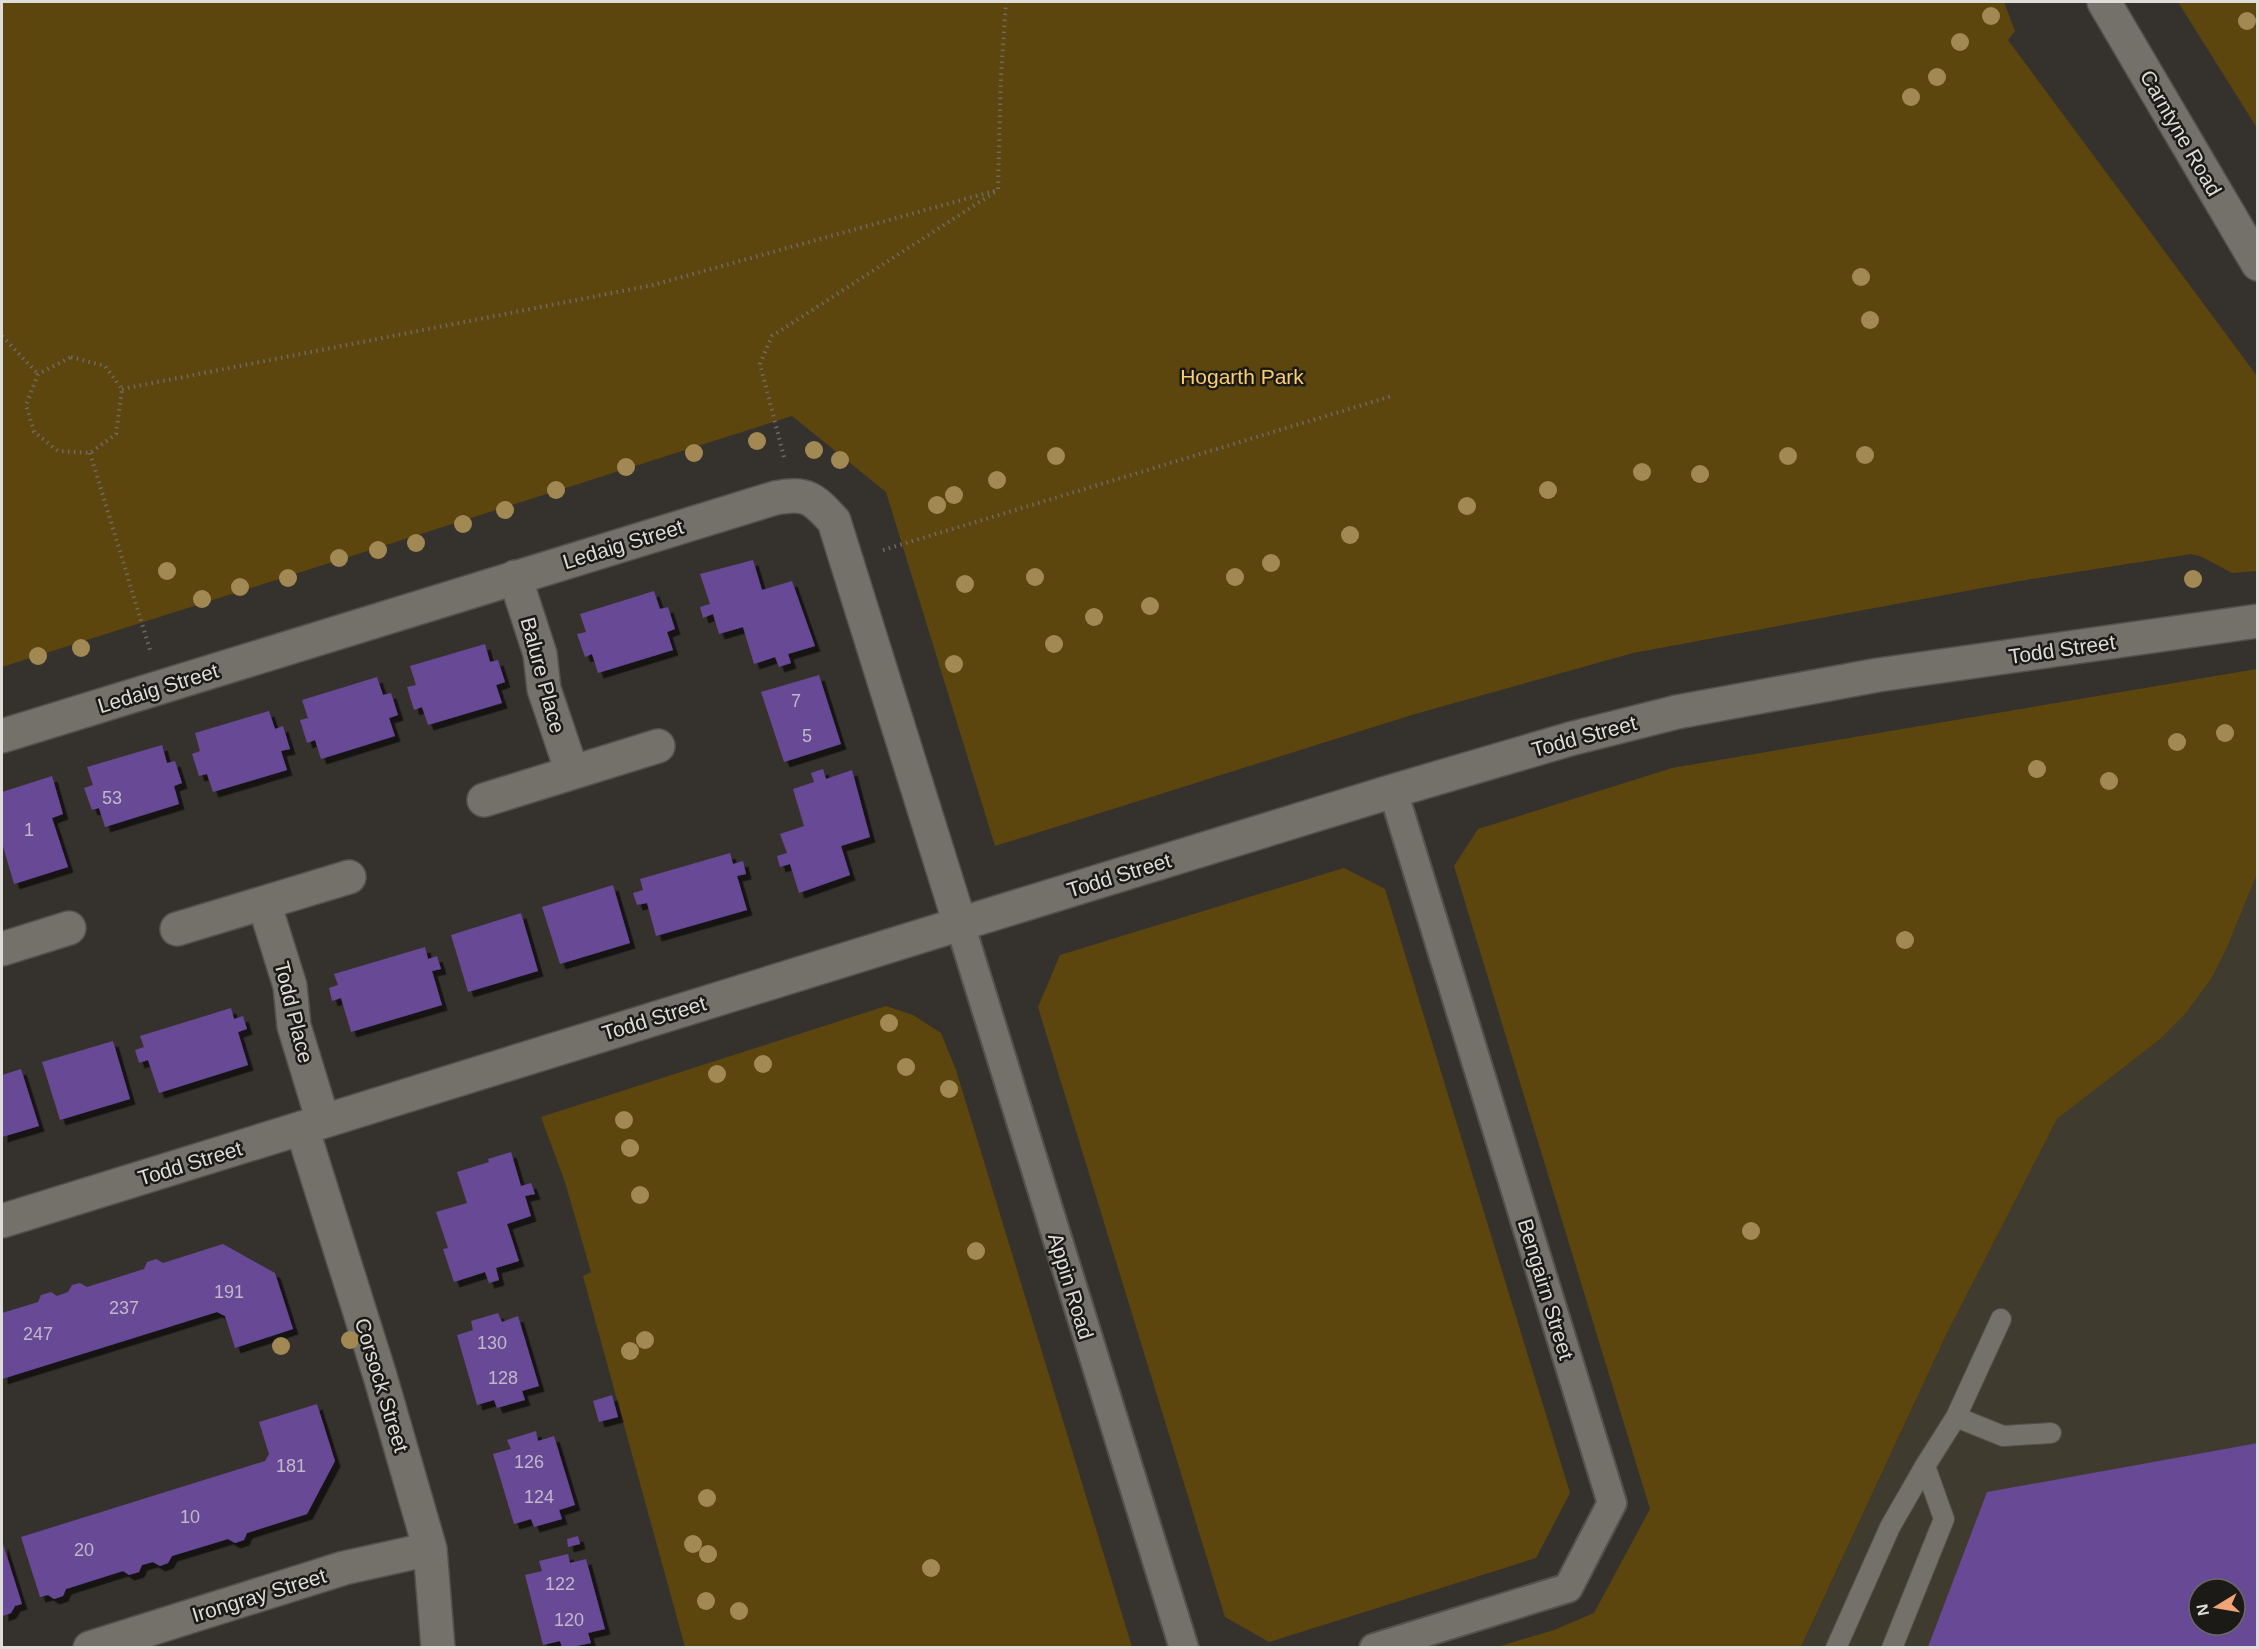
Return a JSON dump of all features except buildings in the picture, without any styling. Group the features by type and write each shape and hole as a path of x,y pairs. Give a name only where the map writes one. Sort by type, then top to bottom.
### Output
{"street":[{"name":"Carntyne Road","path":"2104,2 2258,264"},
{"path":"794,494 816,501 834,521 960,924"},
{"name":"Ledaig Street","path":"2,736 515,577 794,494"},
{"name":"Balure Place","path":"515,577 540,654 544,689 572,772"},
{"name":"Todd Street","path":"2,1221 960,924 1570,739 1677,712 1765,694 1878,675 2258,621"},
{"path":"484,800 658,746"},
{"name":"Bengairn Street","path":"1374,1647 1568,1587 1612,1503 1393,791"},
{"path":"177,929 349,877"},
{"name":"Todd Place","path":"264,903 290,986 294,1026 313,1125"},
{"name":"Appin Road","path":"960,924 1184,1647"},
{"path":"2,949 69,928"},
{"name":"Corsock Street","path":"313,1125 380,1376 430,1549 438,1647"},
{"name":"Irongray Street","path":"90,1647 344,1568 430,1549"}],"lane":[{"path":"1836,1647 1890,1527 1956,1417 2001,1319"},
{"path":"1956,1417 2002,1436 2051,1432"},
{"path":"1892,1647 1944,1519 1925,1466"}],"path":[{"path":"998,190 1001,75 1006,2"},
{"path":"122,390 653,285 998,190"},
{"path":"794,494 760,364 772,336 998,190"},
{"path":"2,336 38,374"},
{"path":"70,357 105,366 122,390 116,434 90,453 58,452 34,432 26,405 38,374 70,357"},
{"path":"848,561 1392,396"},
{"path":"90,453 162,687"}],"shaded area":[{"path":"2257,874 2257,1647 1801,1648 1946,1335 2057,1119 2159,1040 2186,1013 2211,979"}],"green space":[{"name":"Hogarth Park","path":"2,2 2004,2 2015,31 2008,40 2257,376 2257,571 2232,573 2202,557 2191,554 2025,580 1633,653 1415,714 995,846 886,492 792,416 2,667"},
{"path":"2178,2 2257,2 2257,128"},
{"path":"2257,669 2257,874 2227,947 2211,979 2186,1013 2159,1040 2057,1119 1946,1335 1801,1647 1497,1647 1554,1630 1594,1613 1650,1509 1454,866 1478,829 1672,768"},
{"path":"1344,868 1385,889 1570,1493 1536,1558 1269,1642 1225,1617 1038,1007 1060,955"},
{"path":"886,1006 913,1015 941,1033 956,1070 1132,1647 685,1647 583,1276 591,1272 565,1182 541,1117"}]}
